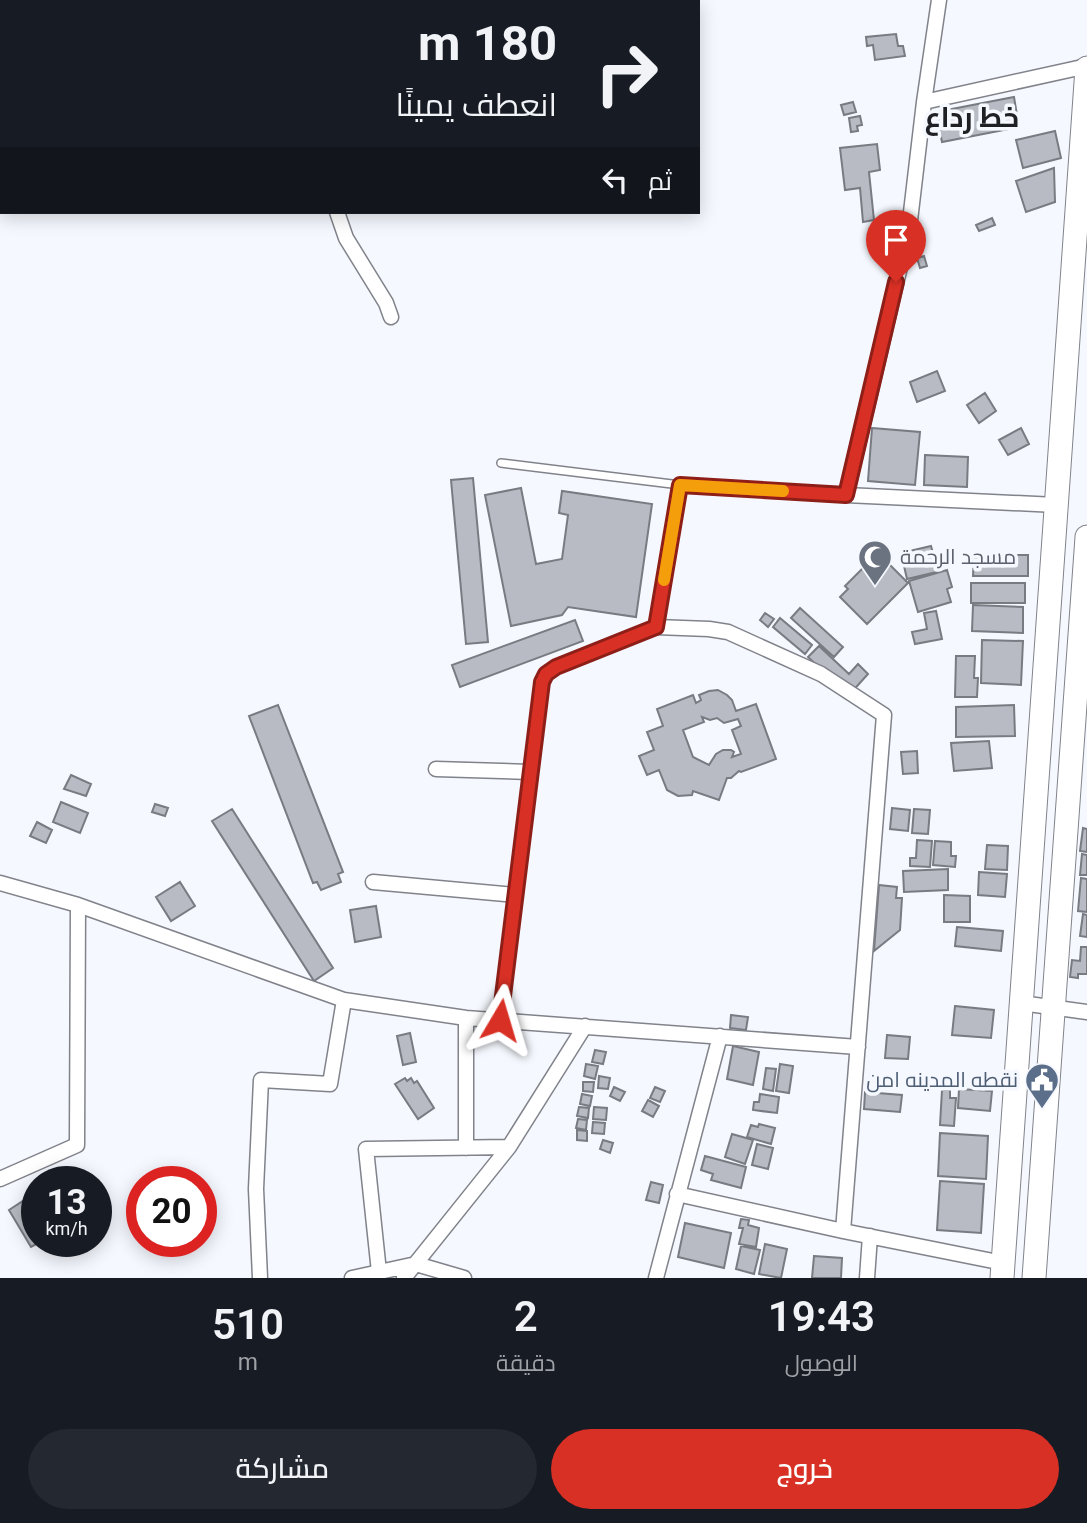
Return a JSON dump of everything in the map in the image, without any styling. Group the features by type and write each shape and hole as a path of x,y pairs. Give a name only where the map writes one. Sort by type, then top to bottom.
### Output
{"main road":[{"path":"1002,1270 1056,505 1076,374 1087,67"},
{"path":"1034,1278 1087,537"},
{"path":"1053,553 1086,560"},
{"path":"1010,1166 1042,1169"}],"street":[{"path":"939,0 909,229 846,495 1056,505"},
{"path":"924,102 1087,67"},
{"path":"338,214 346,239 386,303 391,317"},
{"path":"656,627 728,632 821,674 884,715 843,1231"},
{"path":"436,769 530,772"},
{"path":"373,882 515,895"},
{"path":"0,883 78,905 344,1000 466,1018 858,1047"},
{"path":"0,1179 77,1145 78,905"},
{"path":"260,1278 256,1189 261,1080 330,1084 344,1000"},
{"path":"1021,1003 1087,1012"},
{"path":"466,1018 466,1148"},
{"path":"404,1278 509,1147 585,1026"},
{"path":"656,1278 720,1036"},
{"path":"379,1272 366,1149 509,1147"},
{"path":"677,1194 870,1236 1002,1270"},
{"path":"867,1278 870,1236"},
{"path":"352,1278 416,1264 464,1278"}],"lane":[{"path":"501,463 680,485 846,495"},
{"path":"500,1020 542,682 546,674 556,667 656,627 680,485"}],"building":[{"path":"896,34 898,46 903,46 905,56 875,60 873,45 867,46 866,37"},
{"path":"1014,97 1019,127 942,142 936,112"},
{"path":"853,102 856,112 844,115 841,105"},
{"path":"860,116 862,125 857,126 858,131 851,132 849,118"},
{"path":"1055,131 1061,158 1023,168 1016,140"},
{"path":"877,144 880,170 869,172 874,220 863,222 860,188 845,190 840,148"},
{"path":"1054,168 1055,202 1026,212 1016,181"},
{"path":"992,218 995,225 979,231 976,225"},
{"path":"924,256 927,266 920,268 917,258"},
{"path":"937,371 945,391 917,402 910,382"},
{"path":"985,393 996,411 979,423 967,405"},
{"path":"872,428 920,432 915,485 868,481"},
{"path":"1021,428 1029,444 1008,455 999,440"},
{"path":"925,455 968,457 967,487 924,485"},
{"path":"473,478 488,642 466,644 451,480"},
{"path":"521,488 536,564 562,559 568,515 559,513 562,491 652,504 636,617 568,607 562,615 511,626 485,495"},
{"path":"931,546 941,571 907,579 901,553"},
{"name":"مسجد الرحمة","path":"878,553 908,583 867,624 840,597 848,589 845,586"},
{"path":"974,555 1028,555 1028,576 973,576"},
{"path":"947,570 952,587 947,589 951,602 918,612 909,581"},
{"path":"971,583 1025,583 1025,603 971,603"},
{"path":"973,605 1023,607 1023,633 972,631"},
{"path":"800,608 843,647 834,657 791,618"},
{"path":"936,611 942,639 915,644 912,632 927,629 924,613"},
{"path":"765,613 774,619 768,627 760,620"},
{"path":"780,618 812,645 805,654 773,627"},
{"path":"575,620 583,641 460,687 452,665"},
{"path":"982,640 1023,641 1021,685 981,683"},
{"path":"819,646 849,674 858,664 868,674 849,695 808,657"},
{"path":"956,656 975,656 977,697 955,697"},
{"path":"718,690 727,695 736,711 756,704 776,759 739,771 727,778 719,800 693,791 692,795 678,796 667,790 659,770 647,775 639,756 654,750 647,732 663,726 657,709 693,695 696,703 701,700 699,695","holes":["702,717 710,720 717,718 724,723 738,719 741,726 732,730 741,754 732,757 734,752 723,750 716,754 709,765 693,757 683,730 704,722"]},
{"path":"278,705 343,872 338,874 341,882 321,890 317,882 313,883 249,716"},
{"path":"1014,705 1015,736 956,737 956,707"},
{"path":"989,741 992,768 954,771 951,743"},
{"path":"917,751 918,773 903,774 901,752"},
{"path":"71,775 91,784 86,796 64,789"},
{"path":"61,802 88,813 80,833 53,822"},
{"path":"155,804 168,808 165,816 152,812"},
{"path":"892,808 910,810 908,831 890,829"},
{"path":"232,809 333,968 314,981 212,821"},
{"path":"914,809 930,810 928,834 912,833"},
{"path":"37,822 52,830 46,843 30,836"},
{"path":"1083,828 1087,829 1087,852 1080,851"},
{"path":"917,840 932,841 930,867 910,866 910,858 916,858"},
{"path":"935,841 951,842 951,856 956,856 955,867 933,865"},
{"path":"987,845 1008,846 1007,870 985,869"},
{"path":"1082,854 1087,855 1087,875 1080,875"},
{"path":"948,869 948,890 904,892 903,871"},
{"path":"979,872 1007,874 1005,897 978,895"},
{"path":"1081,878 1087,879 1087,912 1078,911"},
{"path":"180,882 195,906 171,921 156,897"},
{"path":"879,885 897,887 896,898 902,898 900,930 874,951"},
{"path":"944,895 970,896 970,922 944,922"},
{"path":"376,906 381,937 355,942 350,910"},
{"path":"1083,914 1087,915 1087,937 1080,936"},
{"path":"957,927 1003,931 1001,951 955,946"},
{"path":"1081,947 1087,947 1087,974 1078,974 1078,978 1070,977 1072,960 1080,961"},
{"path":"955,1006 994,1010 991,1038 952,1035"},
{"path":"731,1015 748,1017 746,1030 730,1028"},
{"path":"410,1033 416,1062 403,1065 397,1036"},
{"path":"887,1035 910,1037 908,1059 885,1058"},
{"path":"733,1046 759,1052 753,1085 727,1079"},
{"path":"595,1050 606,1052 603,1064 592,1062"},
{"path":"586,1064 598,1066 595,1079 584,1076"},
{"path":"780,1064 793,1066 789,1093 776,1091"},
{"path":"766,1068 776,1069 773,1091 763,1089"},
{"path":"599,1076 610,1078 608,1089 598,1088"},
{"path":"405,1078 407,1081 411,1078 414,1083 417,1081 434,1108 418,1119 395,1084"},
{"path":"583,1082 594,1082 593,1092 583,1091"},
{"path":"614,1087 625,1092 620,1101 610,1096"},
{"path":"655,1087 665,1091 660,1102 650,1098"},
{"path":"959,1089 992,1091 990,1111 958,1108"},
{"path":"942,1090 950,1090 950,1098 956,1098 954,1126 940,1125"},
{"path":"865,1092 902,1095 900,1112 864,1109"},
{"path":"582,1094 592,1096 590,1106 580,1104"},
{"path":"760,1094 779,1097 777,1113 753,1110 754,1102 759,1102"},
{"path":"648,1100 659,1106 653,1117 642,1111"},
{"path":"579,1107 589,1108 588,1118 577,1116"},
{"path":"594,1107 607,1108 606,1120 593,1119"},
{"path":"578,1119 587,1120 586,1130 576,1128"},
{"path":"593,1122 605,1123 604,1134 592,1133"},
{"path":"759,1124 775,1128 771,1144 747,1137 751,1125 758,1127"},
{"path":"577,1130 587,1131 587,1141 577,1140"},
{"path":"940,1133 988,1136 986,1179 938,1176"},
{"path":"732,1134 753,1140 745,1164 725,1157"},
{"path":"603,1140 613,1143 610,1153 600,1149"},
{"path":"757,1144 773,1148 768,1169 752,1165"},
{"path":"705,1156 746,1167 741,1188 711,1180 713,1174 701,1170"},
{"path":"940,1181 984,1184 981,1233 937,1230"},
{"path":"651,1182 663,1185 659,1203 646,1200"},
{"path":"21,1202 21,1230 9,1210"},
{"path":"741,1219 749,1220 748,1225 759,1228 756,1247 739,1244 743,1228 739,1228"},
{"path":"685,1223 731,1233 724,1268 678,1257"},
{"path":"765,1244 787,1249 781,1278 759,1274"},
{"path":"741,1246 760,1250 754,1274 736,1269"},
{"path":"814,1256 842,1258 841,1278 812,1278"}],"slow traffic":[{"path":"664,580 680,485 783,491"}],"place":[{"name":"مسجد الرحمة","path":"875,587"},
{"name":"نقطه المدينه امن","path":"1042,1110"}],"district":[{"name":"خط رداع","path":"972,117"}],"route":[{"path":"500,1020 542,682 546,674 556,667 656,627 680,485 846,495 896,282"}]}
